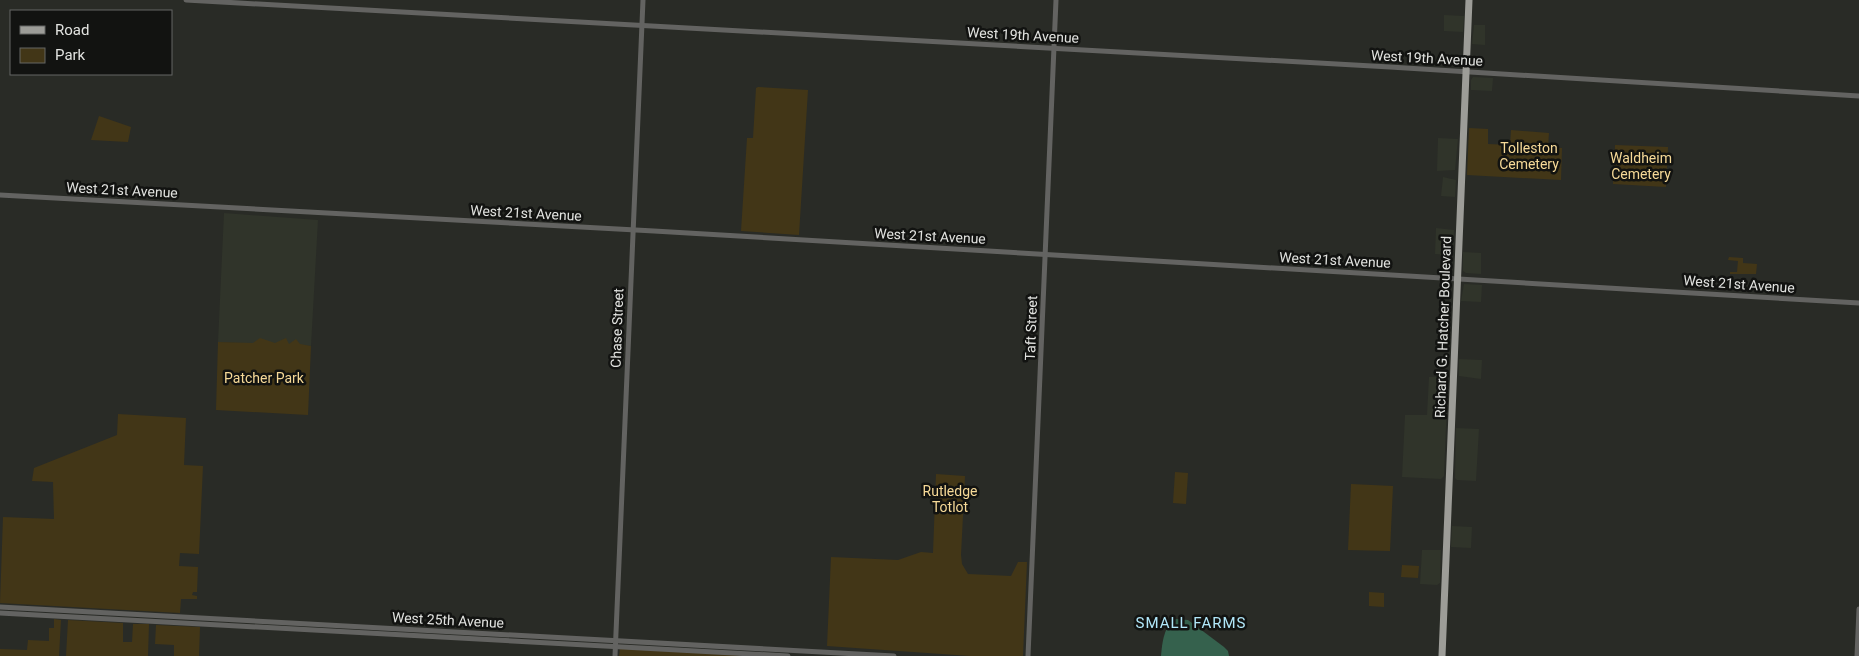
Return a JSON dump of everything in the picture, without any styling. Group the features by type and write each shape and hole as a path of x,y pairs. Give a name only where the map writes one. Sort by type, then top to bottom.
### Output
{"main road":[{"name":"Richard G. Hatcher Boulevard","path":"1442,656 1469,0"}],"street":[{"name":"West 19th Avenue","path":"186,0 1467,71 1859,96"},
{"name":"Chase Street","path":"615,656 643,0"},
{"name":"Taft Street","path":"1028,656 1056,0"},
{"name":"West 21st Avenue","path":"0,195 633,230 1859,303"},
{"name":"West 25th Avenue","path":"0,607 615,643 788,656"},
{"path":"1857,656 1859,609"},
{"name":"West 25th Avenue","path":"0,613 894,656"}],"shaded area":[{"path":"1444,15 1464,16 1463,32 1444,31"},
{"path":"1474,25 1485,25 1485,45 1472,44"},
{"path":"1473,77 1493,78 1492,91 1471,90 1471,80"},
{"path":"1438,138 1458,139 1455,170 1437,171"},
{"path":"1443,177 1456,180 1455,197 1441,196"},
{"path":"224,213 318,220 311,346 218,342"},
{"path":"1436,228 1454,230 1453,255 1435,254"},
{"path":"1463,252 1481,253 1481,274 1463,271"},
{"path":"1464,284 1482,285 1481,302 1461,301"},
{"path":"1459,359 1482,360 1481,379 1459,376"},
{"path":"1429,377 1448,377 1444,476 1441,479 1402,477 1405,415 1427,415"},
{"path":"1456,428 1479,429 1476,481 1457,480 1455,478"},
{"path":"1452,526 1472,527 1471,548 1451,547"},
{"path":"1422,550 1441,550 1440,583 1437,585 1420,584"},
{"path":"1176,619 1188,620 1224,647 1228,651 1229,656 1161,656 1166,630"}],"green space":[{"path":"756,88 808,90 799,235 741,231 747,138 753,138"},
{"path":"99,116 131,127 128,142 91,140"},
{"name":"Tolleston Cemetery","path":"1469,128 1488,129 1488,144 1510,145 1511,130 1549,133 1548,147 1562,148 1561,180 1467,175"},
{"name":"Waldheim Cemetery","path":"1615,145 1668,147 1666,187 1613,184"},
{"path":"1729,257 1743,258 1743,263 1757,264 1756,274 1730,274 1730,272 1737,272 1738,261 1728,260"},
{"name":"Patcher Park","path":"260,338 275,343 286,338 289,344 296,339 300,344 311,346 308,415 216,410 218,342 253,343"},
{"path":"118,414 186,418 184,465 203,466 199,554 180,553 179,566 198,567 197,592 193,592 192,595 197,596 197,599 181,599 180,613 0,603 3,517 54,519 53,482 32,481 34,468 117,435"},
{"path":"1175,472 1188,473 1186,504 1173,503"},
{"name":"Rutledge Totlot","path":"936,474 965,476 961,555 962,564 968,574 1011,576 1018,562 1027,562 1023,656 970,656 827,646 831,557 898,560 921,552 933,553"},
{"path":"1351,484 1393,486 1390,551 1348,550"},
{"path":"1402,565 1419,566 1418,578 1401,577"},
{"path":"1369,592 1384,593 1384,607 1369,606"},
{"path":"54,619 61,620 59,656 0,656 0,649 27,650 28,640 49,641 49,628 54,628"},
{"path":"68,620 123,623 123,642 132,642 133,624 149,624 148,656 66,656"},
{"path":"156,625 200,627 199,656 174,656 174,645 155,644"},
{"path":"620,648 750,656 619,656"}],"district":[{"name":"SMALL FARMS","path":"1191,623"}]}
